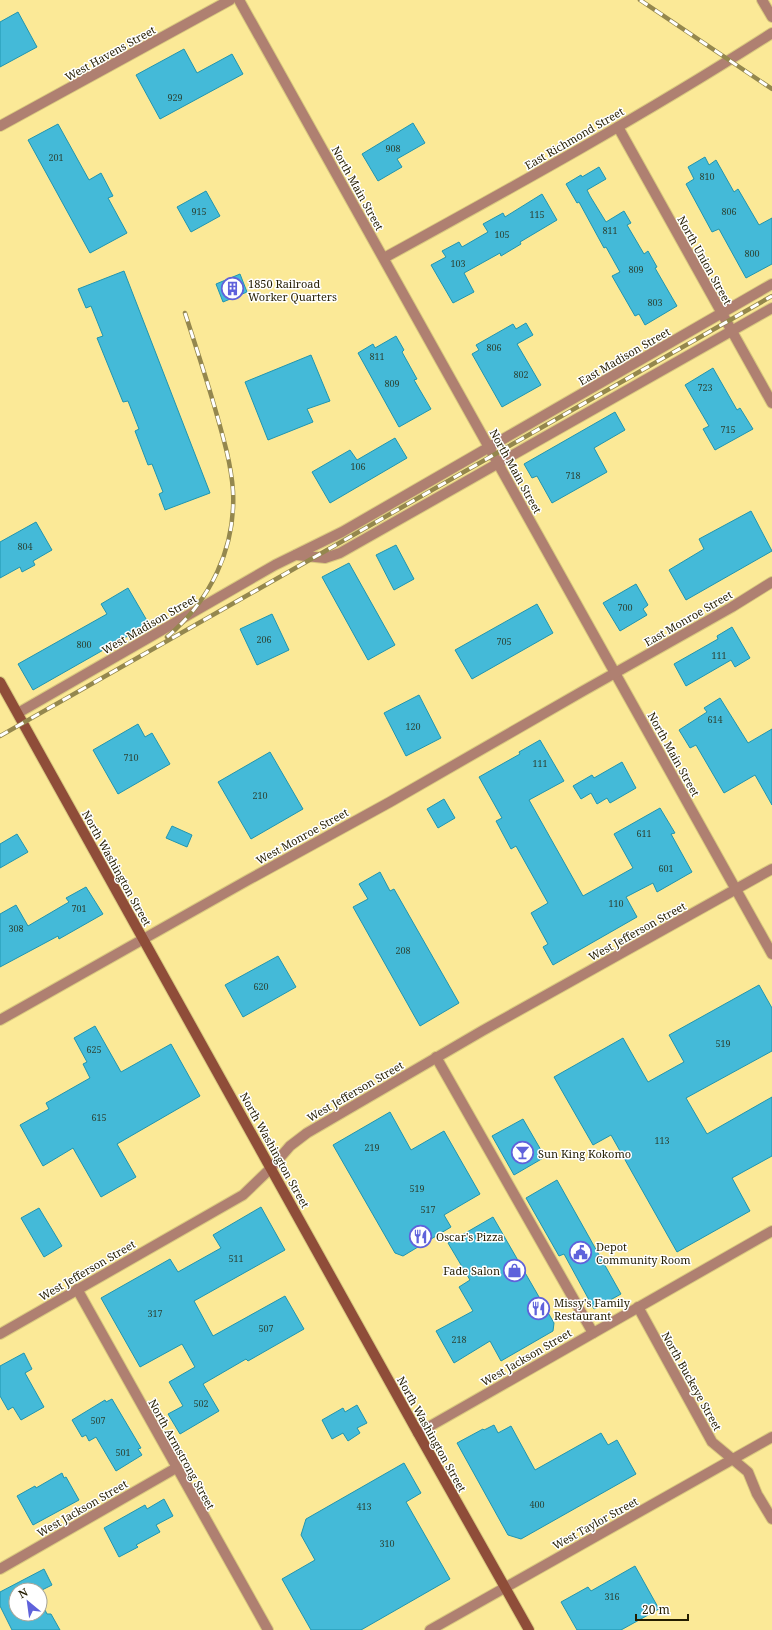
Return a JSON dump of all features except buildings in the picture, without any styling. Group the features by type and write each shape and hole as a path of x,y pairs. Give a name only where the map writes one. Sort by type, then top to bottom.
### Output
{"main road":[{"name":"North Washington Street","path":"0,682 529,1630"}],"street":[{"name":"West Havens Street","path":"0,126 230,0"},
{"name":"North Main Street","path":"239,0 772,954"},
{"path":"762,0 772,17"},
{"name":"East Richmond Street","path":"384,258 618,127 772,33"},
{"name":"North Union Street","path":"618,127 772,404"},
{"name":"East Madison Street","path":"489,448 772,284"},
{"path":"498,464 772,308"},
{"name":"West Madison Street","path":"18,714 292,556 342,532 489,448"},
{"name":"West Madison Street","path":"292,556 301,554 325,558 336,555 498,464"},
{"name":"East Monroe Street","path":"615,673 732,607 772,582"},
{"name":"West Monroe Street","path":"0,1020 390,802 615,673"},
{"name":"West Jefferson Street","path":"0,1334 243,1195 271,1168 290,1146 307,1133 436,1057 737,890 772,869"},
{"path":"436,1057 593,1333"},
{"name":"West Jackson Street","path":"418,1433 772,1231"},
{"name":"North Armstrong Street","path":"77,1289 268,1630"},
{"name":"North Buckeye Street","path":"638,1307 712,1442 734,1458 748,1472 757,1494 772,1519"},
{"name":"West Taylor Street","path":"430,1630 772,1437"},
{"name":"West Jackson Street","path":"0,1569 176,1468"}],"railway":[{"path":"640,0 772,89"},
{"path":"0,736 772,296"},
{"path":"167,637 196,607 208,590 225,553 233,512 232,480 226,448 211,393 185,313"}],"place":[{"name":"1850 Railroad Worker Quarters","path":"232,289"},
{"name":"Sun King Kokomo","path":"523,1153"},
{"name":"Oscar's Pizza","path":"421,1236"},
{"name":"Depot Community Room","path":"580,1252"},
{"name":"Fade Salon","path":"515,1270"},
{"name":"Missy's Family Restaurant","path":"539,1308"}]}
